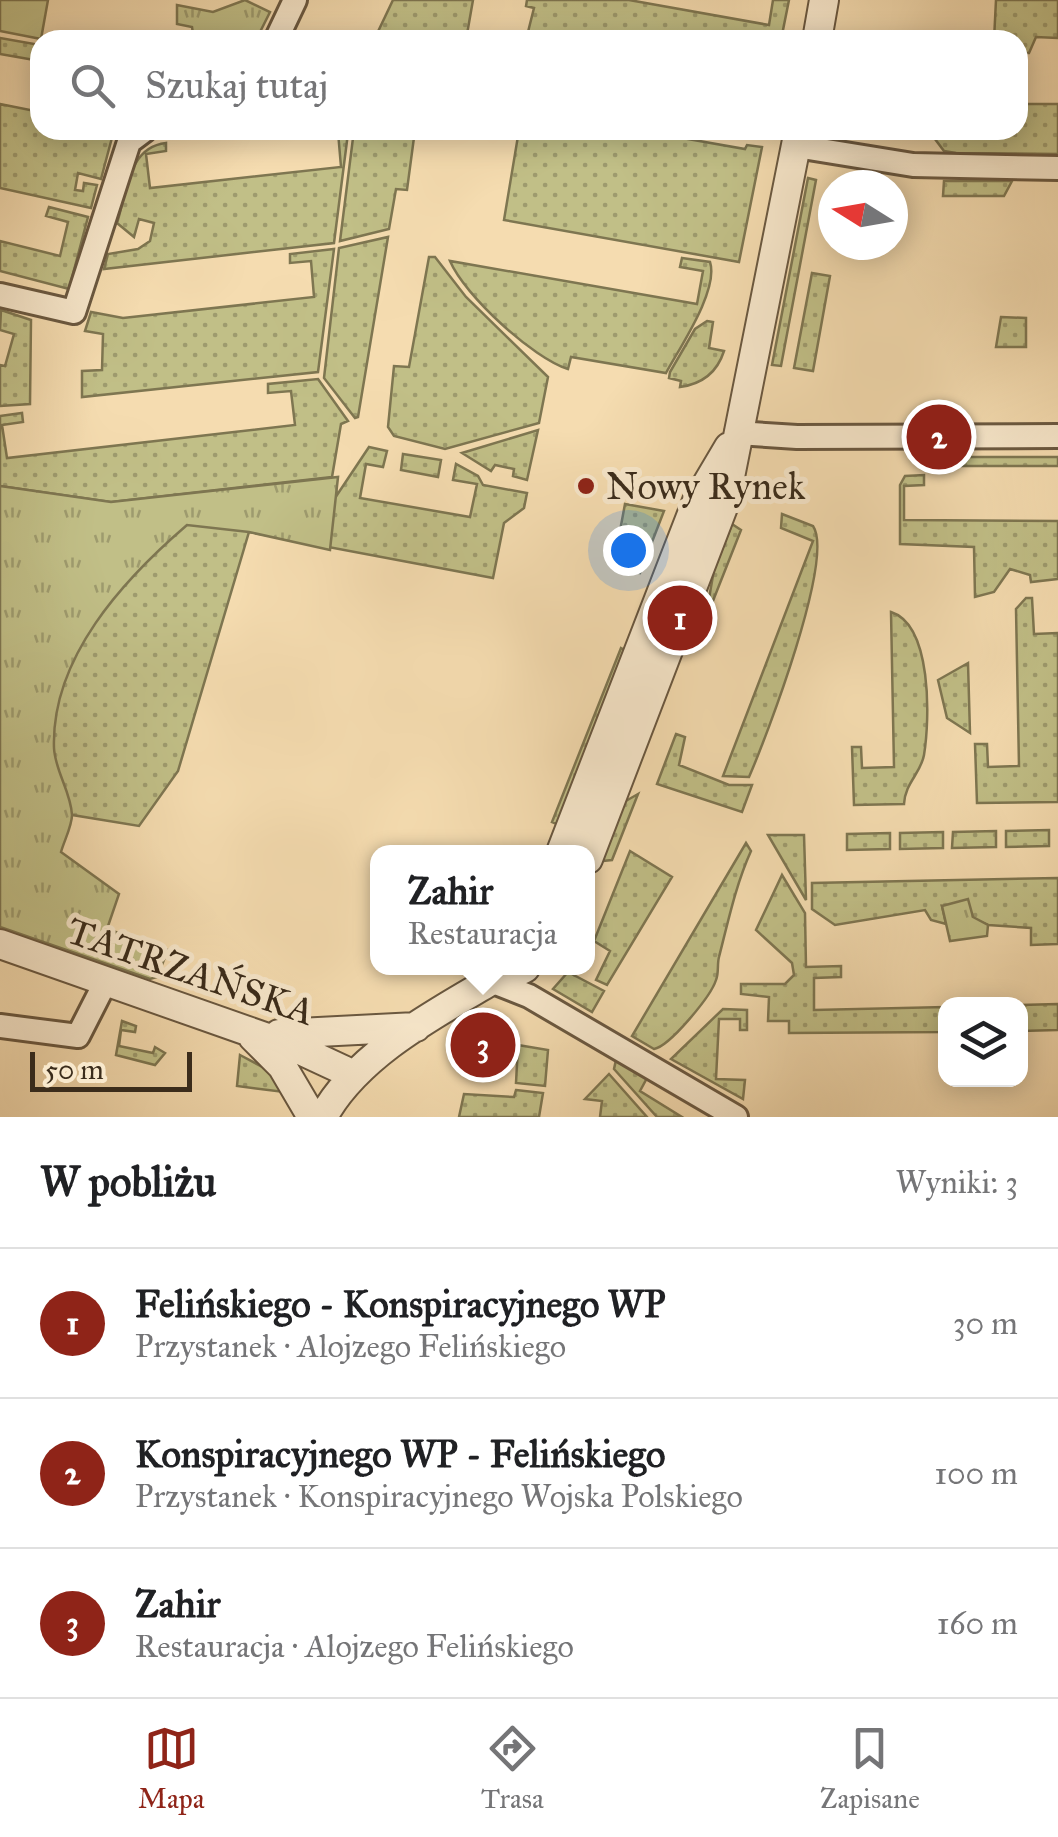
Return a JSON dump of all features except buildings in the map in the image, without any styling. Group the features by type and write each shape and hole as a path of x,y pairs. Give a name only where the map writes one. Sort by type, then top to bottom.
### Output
{"street":[{"path":"281,30 295,0"},
{"path":"818,30 824,0"},
{"path":"0,295 74,312 132,140"},
{"path":"593,845 722,511 798,140"},
{"path":"806,140 912,165 1058,168"},
{"path":"738,433 798,438 1058,436"},
{"path":"564,845 698,501 738,433"},
{"name":"TATRZAŃSKA","path":"0,944 317,1056 354,1074"},
{"path":"323,1117 354,1074 494,975"},
{"path":"497,975 736,1117"},
{"path":"0,1026 78,1036 106,981"},
{"path":"243,1030 328,1034 423,1026"},
{"path":"243,1030 282,1066 312,1117"}],"green space":[{"path":"0,0 48,0 43,30 30,30 30,37 0,31"},
{"path":"245,0 270,12 261,30 192,30 177,24 177,5 213,12"},
{"path":"393,0 473,0 468,30 379,30"},
{"path":"527,0 629,0 769,25 773,0 789,0 783,30 528,30 534,8 526,6"},
{"path":"996,0 1058,0 1058,38 1036,37 1029,53 1028,30 994,30"},
{"path":"0,38 30,43 30,59 0,54"},
{"path":"0,104 30,110 30,140 111,140 101,179 78,173 75,190 83,191 84,183 97,185 91,208 0,188"},
{"path":"1028,104 1058,104 1058,154 944,151 936,140 1028,140"},
{"path":"339,140 347,140 334,243 104,269 108,254 138,249 150,241 154,223 139,219 134,237 117,223 136,162 153,146 166,143 166,151 146,154 150,188 341,167"},
{"path":"353,140 414,140 407,190 396,189 389,229 340,241"},
{"path":"517,140 694,140 745,149 747,145 762,147 739,262 504,220"},
{"path":"808,178 816,180 781,366 772,365"},
{"path":"944,181 1012,181 1004,196 943,196"},
{"path":"49,207 88,217 69,289 0,271 0,241 60,256 68,222 46,216"},
{"path":"388,237 355,418 324,378 339,248"},
{"path":"334,249 318,372 82,397 82,371 102,370 103,334 85,331 91,312 123,318 314,297 311,261 290,263 290,254"},
{"path":"429,257 435,257 466,297 548,377 539,423 445,449 394,436 388,427 394,366 409,367"},
{"path":"682,258 710,262 711,274 704,303 666,373 571,357 568,369 553,363 485,308 450,261 697,304 703,271 680,267"},
{"path":"812,273 830,276 813,371 794,368"},
{"path":"1,310 31,320 30,404 0,406 0,365 5,366 14,334 0,330"},
{"path":"1001,317 1026,318 1026,347 996,347"},
{"path":"707,321 713,322 709,348 724,351 721,359 708,376 680,387 681,381 669,378 670,372 695,329"},
{"path":"318,379 348,421 341,424 332,477 111,502 0,486 0,416 22,413 23,422 2,425 7,458 295,425 291,391 268,393 268,384"},
{"path":"538,430 527,480 513,476 514,469 495,465 491,471 462,453"},
{"path":"369,447 387,451 383,467 366,464 360,498 470,517 477,484 453,480 456,464 478,476 483,485 527,493 524,508 504,523 493,578 249,532 178,771 139,826 72,815 66,835 0,578 70,530 336,490 337,495"},
{"path":"403,454 441,460 438,477 401,470"},
{"path":"952,457 1058,457 1058,466 952,466"},
{"path":"924,475 924,485 904,486 904,520 1058,521 1058,579 1031,582 1030,575 1010,569 994,592 975,597 974,547 900,544 900,485 905,476"},
{"path":"338,477 330,550 249,532 187,525 139,570 95,623 65,683 56,715 54,748 72,815 61,852 119,894 107,929 168,950 157,977 150,979 0,927 0,486 111,502"},
{"path":"625,504 664,511 640,573 613,568"},
{"path":"782,514 813,526 817,544 815,573 807,609 783,689 749,777 723,776 813,541 781,528"},
{"path":"732,524 741,530 705,621 714,570"},
{"path":"1026,598 1032,598 1034,634 1058,633 1058,802 977,803 975,744 987,744 988,767 1019,766 1016,609"},
{"path":"891,612 904,620 921,653 927,697 924,755 904,804 854,805 852,747 861,747 862,768 894,767"},
{"path":"621,648 625,650 557,824 552,822"},
{"path":"968,663 970,733 947,718 938,680"},
{"path":"676,734 685,737 679,765 729,785 752,785 742,812 657,784"},
{"path":"638,794 612,860 602,861 624,802"},
{"path":"1049,830 1049,846 1006,847 1006,831"},
{"path":"996,831 996,847 952,848 953,832"},
{"path":"943,832 943,848 900,849 900,833"},
{"path":"890,833 890,849 847,850 847,834"},
{"path":"768,835 804,835 806,900"},
{"path":"746,843 751,851 733,903 716,980 689,1019 654,1049 632,1036"},
{"path":"630,851 672,877 607,985 596,980 610,951 595,938"},
{"path":"782,875 805,913 806,967 841,966 841,977 814,978 814,1010 938,1007 938,1032 789,1033 789,1021 768,1021 769,997 741,994 741,984 785,984 794,975 792,963 756,930"},
{"path":"1058,878 1058,944 1031,945 1031,928 988,925 942,906 946,924 931,920 925,910 835,925 812,909 812,883"},
{"path":"968,899 973,917 988,925 987,936 950,941 942,906"},
{"path":"565,975 574,975 604,991 592,1012 553,989"},
{"path":"1058,1004 1058,1030 1028,1031 1028,1005"},
{"path":"723,1009 747,1010 747,1030 740,1030 740,1019 719,1019 716,1079 745,1080 743,1099 671,1059"},
{"path":"122,1021 136,1026 135,1032 121,1030 119,1046 153,1053 155,1047 165,1053 155,1065 116,1055"},
{"path":"518,1045 548,1050 545,1086 516,1083"},
{"path":"240,1055 270,1071 284,1092 237,1086"},
{"path":"616,1060 647,1078 640,1091 682,1117 657,1117 614,1069"},
{"path":"609,1074 647,1117 600,1117 602,1101 585,1099"},
{"path":"516,1090 543,1093 539,1117 459,1117 464,1094 514,1097"}],"place":[{"name":"Konspiracyjnego WP - Felińskiego","path":"939,437"},
{"name":"Nowy Rynek","path":"586,486"},
{"name":"Felińskiego - Konspiracyjnego WP","path":"680,618"},
{"name":"Zahir","path":"483,1045"}]}
